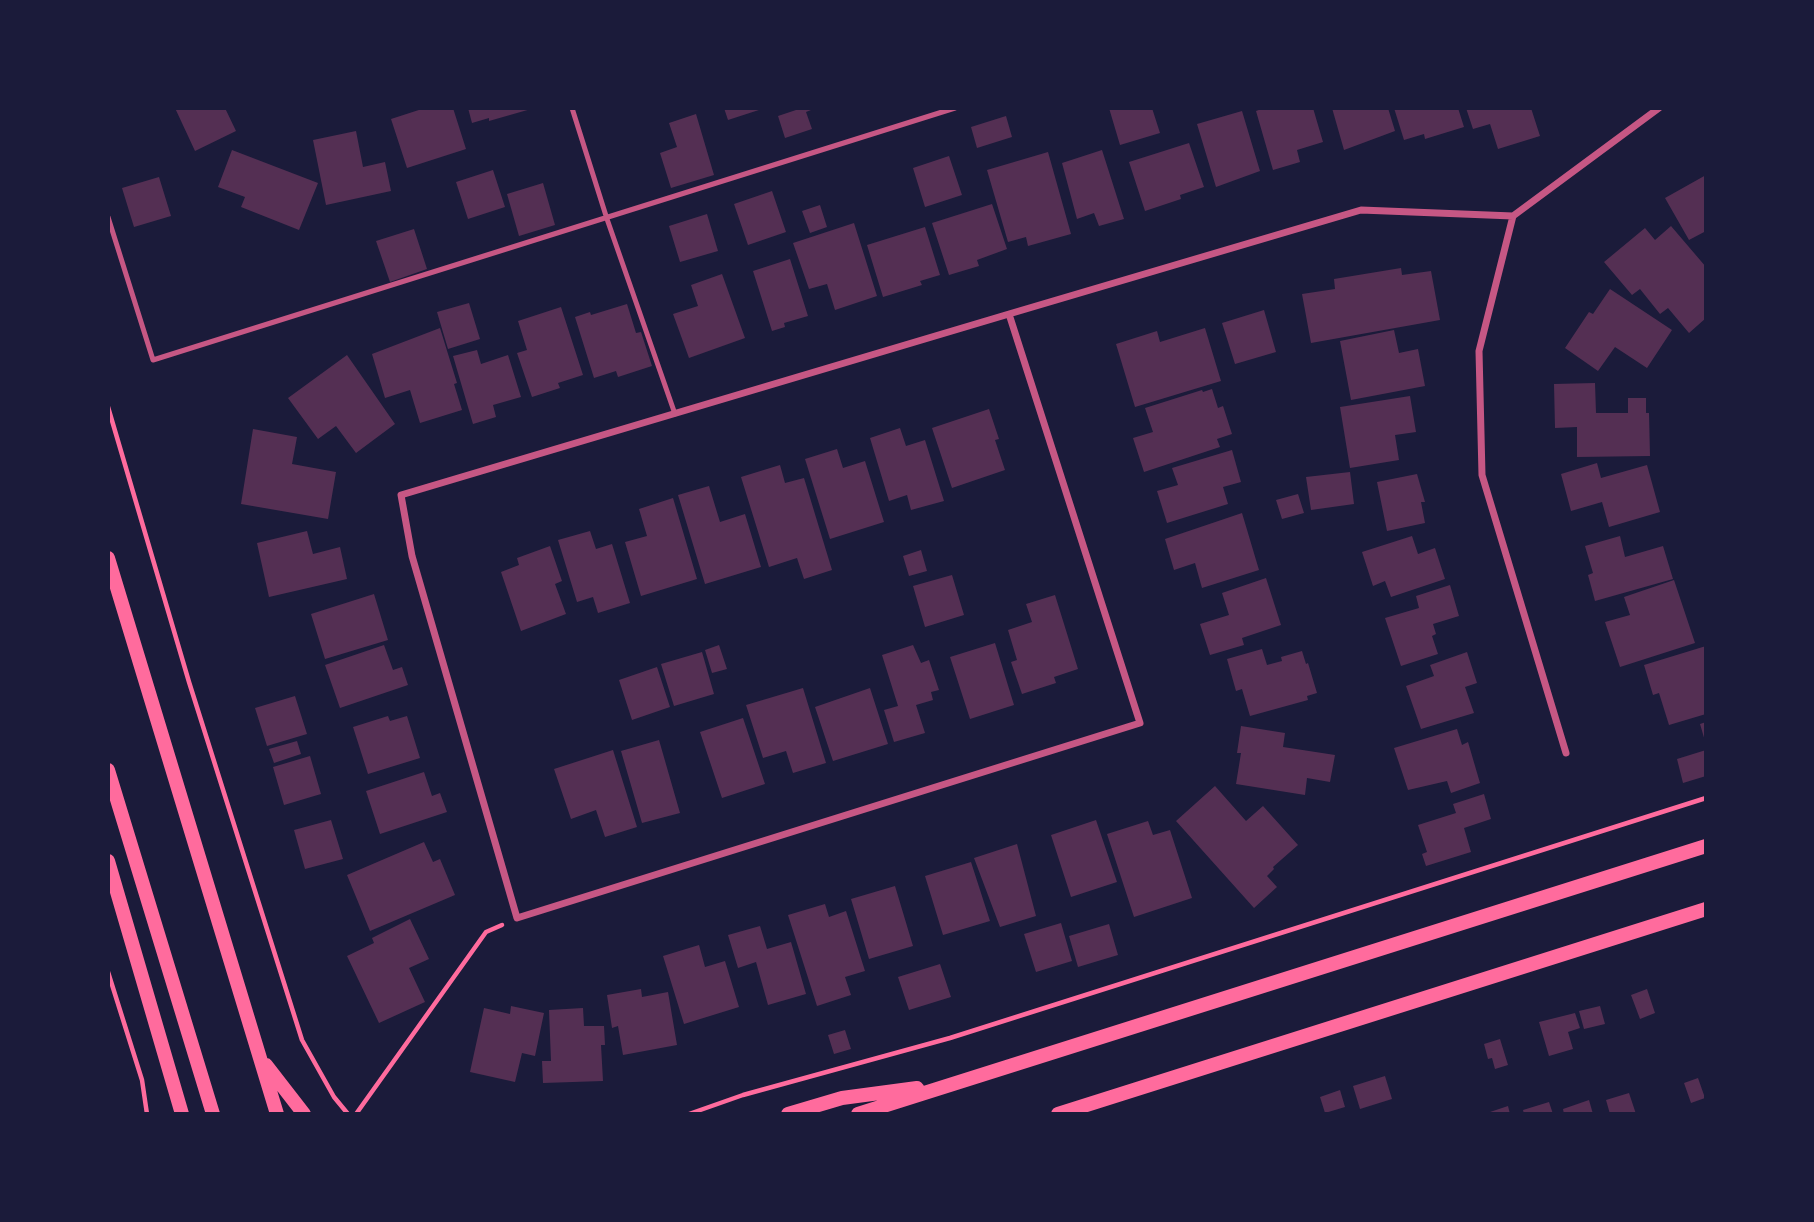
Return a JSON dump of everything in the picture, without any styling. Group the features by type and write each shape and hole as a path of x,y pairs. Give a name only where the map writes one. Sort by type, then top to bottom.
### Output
{"main road":[{"path":"108,558 277,1114"},
{"path":"108,770 213,1114"},
{"path":"858,1114 1706,846"},
{"path":"108,861 182,1114"},
{"path":"1058,1114 1706,909"},
{"path":"261,1058 304,1114"},
{"path":"788,1114 842,1098 953,1084"}],"street":[{"path":"1009,314 1140,723 517,918 412,556 401,495 1009,314 1361,210 1513,216 1658,108"},
{"path":"1513,216 1479,351 1482,475 1566,753"}],"lane":[{"path":"572,108 607,219 675,414"},
{"path":"108,217 153,360 956,108"}],"path":[{"path":"108,407 189,682 302,1040 334,1097 348,1114"},
{"path":"689,1114 743,1095 950,1038 1706,799"},
{"path":"356,1114 486,932 517,918"},
{"path":"108,972 142,1080 147,1114"}],"building":[{"path":"175,108 225,108 236,131 195,151"},
{"path":"425,108 453,108 466,149 407,168 391,119"},
{"path":"468,108 530,108 531,109 472,123"},
{"path":"724,108 762,108 762,109 728,120"},
{"path":"802,108 816,108 806,112 812,129 785,138 778,116"},
{"path":"1109,108 1152,108 1160,133 1120,145"},
{"path":"1264,108 1313,108 1323,142 1297,150 1300,162 1273,170 1256,111"},
{"path":"1332,108 1388,108 1395,131 1344,150"},
{"path":"1394,108 1458,108 1464,127 1425,139 1424,134 1404,140"},
{"path":"1466,108 1531,108 1540,136 1498,149 1490,124 1473,129"},
{"path":"1242,111 1260,171 1216,187 1197,124"},
{"path":"696,114 714,175 671,188 660,153 677,147 669,123"},
{"path":"1006,116 1012,137 977,148 971,127"},
{"path":"356,131 363,167 385,162 391,191 326,205 313,140"},
{"path":"1189,143 1204,187 1180,195 1181,199 1145,211 1129,162"},
{"path":"232,150 318,183 299,230 241,207 245,197 218,187"},
{"path":"1102,150 1124,219 1099,226 1094,213 1077,219 1062,163"},
{"path":"1048,152 1071,234 1028,246 1026,237 1008,242 987,170"},
{"path":"949,156 962,195 925,207 913,168"},
{"path":"493,170 505,207 468,219 456,182"},
{"path":"1706,175 1706,231 1689,240 1665,198"},
{"path":"159,177 171,216 134,227 122,188"},
{"path":"543,183 555,225 519,236 507,194"},
{"path":"772,191 786,232 748,245 734,204"},
{"path":"992,204 1007,249 977,260 979,266 949,275 932,223"},
{"path":"820,205 827,227 810,233 802,211"},
{"path":"707,214 718,251 680,262 669,226"},
{"path":"854,223 877,296 835,310 827,284 809,289 793,243"},
{"path":"1671,226 1706,267 1706,318 1689,333 1668,308 1660,314 1640,289 1632,295 1604,262 1645,228 1655,240"},
{"path":"925,227 940,275 920,281 922,285 883,297 867,245"},
{"path":"414,229 427,269 390,282 376,241"},
{"path":"790,259 808,316 784,323 785,327 772,331 753,271"},
{"path":"1401,268 1402,275 1431,271 1440,320 1311,343 1302,294 1335,289 1334,279"},
{"path":"722,274 745,338 689,358 673,314 698,306 691,285"},
{"path":"1610,289 1672,330 1647,368 1615,347 1598,371 1565,348 1589,312 1593,314"},
{"path":"469,303 480,339 448,349 437,312"},
{"path":"627,304 636,333 641,332 652,366 618,377 616,371 594,378 575,317"},
{"path":"561,307 583,375 558,383 560,388 532,397 517,353 527,350 518,321"},
{"path":"1264,310 1276,352 1235,364 1222,323"},
{"path":"440,328 457,383 454,384 462,410 420,423 410,390 385,398 372,354"},
{"path":"1205,328 1221,381 1135,407 1116,344 1157,331 1160,342"},
{"path":"1394,330 1399,353 1418,349 1425,386 1351,400 1340,341"},
{"path":"477,350 481,364 508,355 521,397 493,405 496,417 473,424 453,356"},
{"path":"347,355 395,424 356,453 336,426 318,439 288,398"},
{"path":"1595,383 1596,413 1628,413 1628,398 1646,398 1650,456 1577,457 1577,427 1555,428 1554,384"},
{"path":"1212,389 1218,408 1223,406 1232,434 1217,439 1220,447 1144,472 1133,438 1153,432 1145,408"},
{"path":"1410,396 1416,432 1395,435 1399,460 1350,468 1340,407"},
{"path":"989,409 1005,470 952,488 932,428"},
{"path":"900,428 906,446 925,440 944,501 911,510 907,495 889,501 870,438"},
{"path":"253,429 297,437 292,464 336,472 328,519 241,504"},
{"path":"837,449 843,468 865,461 884,522 830,539 805,459"},
{"path":"1232,450 1241,482 1223,487 1228,504 1167,523 1157,491 1178,485 1172,468"},
{"path":"1597,463 1601,478 1647,465 1660,512 1609,527 1602,502 1571,511 1561,474"},
{"path":"780,465 785,483 804,478 832,570 804,579 797,558 769,567 741,477"},
{"path":"1350,472 1354,504 1311,510 1306,477"},
{"path":"1417,474 1425,502 1421,502 1425,523 1387,531 1377,482"},
{"path":"709,486 720,522 745,514 761,567 705,584 678,495"},
{"path":"1298,494 1304,513 1282,519 1276,500"},
{"path":"673,498 697,579 641,596 625,542 647,536 639,509"},
{"path":"1242,513 1259,570 1202,588 1195,563 1174,570 1165,539"},
{"path":"307,531 313,554 340,547 347,579 269,597 257,543"},
{"path":"590,531 596,549 612,544 630,603 598,613 593,597 577,602 558,540"},
{"path":"1412,536 1418,554 1435,548 1445,579 1391,597 1385,581 1373,586 1362,552"},
{"path":"1620,536 1625,557 1663,546 1673,579 1595,601 1588,575 1593,573 1585,546"},
{"path":"550,546 562,581 555,584 566,614 521,631 501,572 519,565 517,558"},
{"path":"921,550 927,571 909,576 903,556"},
{"path":"952,575 964,615 925,627 913,586"},
{"path":"1266,578 1281,625 1242,638 1244,645 1210,655 1200,624 1229,615 1222,593"},
{"path":"1674,580 1695,643 1620,667 1605,622 1630,615 1624,597"},
{"path":"1450,585 1459,616 1433,624 1436,634 1432,636 1438,654 1401,666 1385,618 1419,608 1416,596"},
{"path":"374,594 388,640 325,659 311,614"},
{"path":"1055,595 1078,669 1054,677 1056,683 1022,694 1011,662 1017,660 1008,630 1032,622 1026,604"},
{"path":"995,643 1014,705 970,719 950,657"},
{"path":"384,645 393,670 402,667 408,685 340,708 325,665"},
{"path":"719,645 727,669 712,673 705,650"},
{"path":"913,645 921,663 929,660 939,690 931,692 933,700 916,705 925,733 894,742 884,710 898,706 882,655"},
{"path":"1706,646 1706,714 1669,725 1659,693 1653,695 1644,665"},
{"path":"1262,649 1267,665 1282,661 1281,657 1302,651 1317,693 1307,696 1308,700 1250,716 1242,689 1236,691 1227,659"},
{"path":"702,652 714,694 674,706 661,664"},
{"path":"1467,652 1477,683 1465,687 1474,713 1421,729 1406,686 1434,676 1430,665"},
{"path":"657,667 670,707 632,720 619,680"},
{"path":"803,688 826,763 793,773 786,751 763,758 746,705"},
{"path":"870,688 888,744 833,761 815,707"},
{"path":"295,696 307,734 267,746 255,708"},
{"path":"388,716 390,721 407,716 420,758 368,774 353,727"},
{"path":"743,718 765,784 722,798 700,732"},
{"path":"1706,722 1706,741 1705,741 1700,724"},
{"path":"1241,726 1285,733 1283,747 1335,755 1330,782 1307,778 1305,795 1236,784 1241,753 1237,753"},
{"path":"1457,729 1462,745 1468,742 1480,783 1451,793 1447,781 1408,790 1394,748"},
{"path":"659,740 680,813 642,823 621,751"},
{"path":"297,741 301,754 274,763 269,749"},
{"path":"613,750 637,827 605,837 596,810 571,819 554,769"},
{"path":"1706,750 1706,776 1683,783 1677,759"},
{"path":"310,756 321,794 284,805 273,767"},
{"path":"424,772 432,796 440,793 447,812 380,834 366,791"},
{"path":"1215,786 1246,821 1263,806 1298,845 1273,867 1267,876 1277,887 1254,908 1176,821"},
{"path":"1484,794 1491,819 1464,828 1471,852 1426,866 1422,854 1427,852 1418,825 1456,813 1453,804"},
{"path":"331,820 343,859 305,869 294,830"},
{"path":"1096,820 1117,882 1071,897 1051,835"},
{"path":"1148,821 1153,835 1170,830 1192,898 1134,917 1107,834"},
{"path":"424,842 433,862 440,859 455,895 370,931 347,875"},
{"path":"1017,844 1036,916 1000,927 974,858"},
{"path":"971,862 990,921 943,935 925,876"},
{"path":"895,886 913,946 869,959 851,899"},
{"path":"825,904 829,917 846,911 865,971 845,977 851,995 817,1006 788,915"},
{"path":"410,919 429,959 409,968 425,1002 379,1023 347,956 374,943 372,938"},
{"path":"1061,923 1072,961 1036,972 1024,934"},
{"path":"1109,924 1118,955 1078,967 1069,936"},
{"path":"760,926 767,949 791,942 806,994 768,1005 756,962 738,968 728,935"},
{"path":"699,945 705,967 725,961 739,1007 684,1024 663,956"},
{"path":"940,964 951,997 909,1010 898,977"},
{"path":"641,989 642,997 668,992 677,1045 623,1055 618,1026 612,1028 607,995"},
{"path":"1647,989 1655,1013 1640,1019 1631,995"},
{"path":"511,1006 544,1013 535,1056 522,1053 515,1082 470,1072 484,1008 510,1014"},
{"path":"1600,1006 1605,1024 1584,1029 1579,1011"},
{"path":"583,1008 584,1026 604,1026 605,1045 601,1045 603,1081 543,1083 542,1061 551,1061 549,1010"},
{"path":"1575,1013 1580,1028 1568,1032 1573,1049 1549,1056 1539,1022"},
{"path":"845,1030 851,1049 834,1054 828,1035"},
{"path":"1500,1039 1508,1065 1495,1069 1492,1058 1488,1059 1484,1044"},
{"path":"1385,1076 1392,1099 1360,1109 1353,1086"},
{"path":"1698,1078 1705,1098 1691,1103 1684,1083"},
{"path":"1340,1090 1345,1107 1325,1113 1320,1097"},
{"path":"1629,1093 1636,1114 1610,1114 1606,1100"},
{"path":"1589,1100 1593,1114 1564,1114 1563,1109"},
{"path":"1549,1102 1553,1114 1524,1114 1523,1110"},
{"path":"1508,1106 1510,1114 1487,1114 1487,1113"}]}
